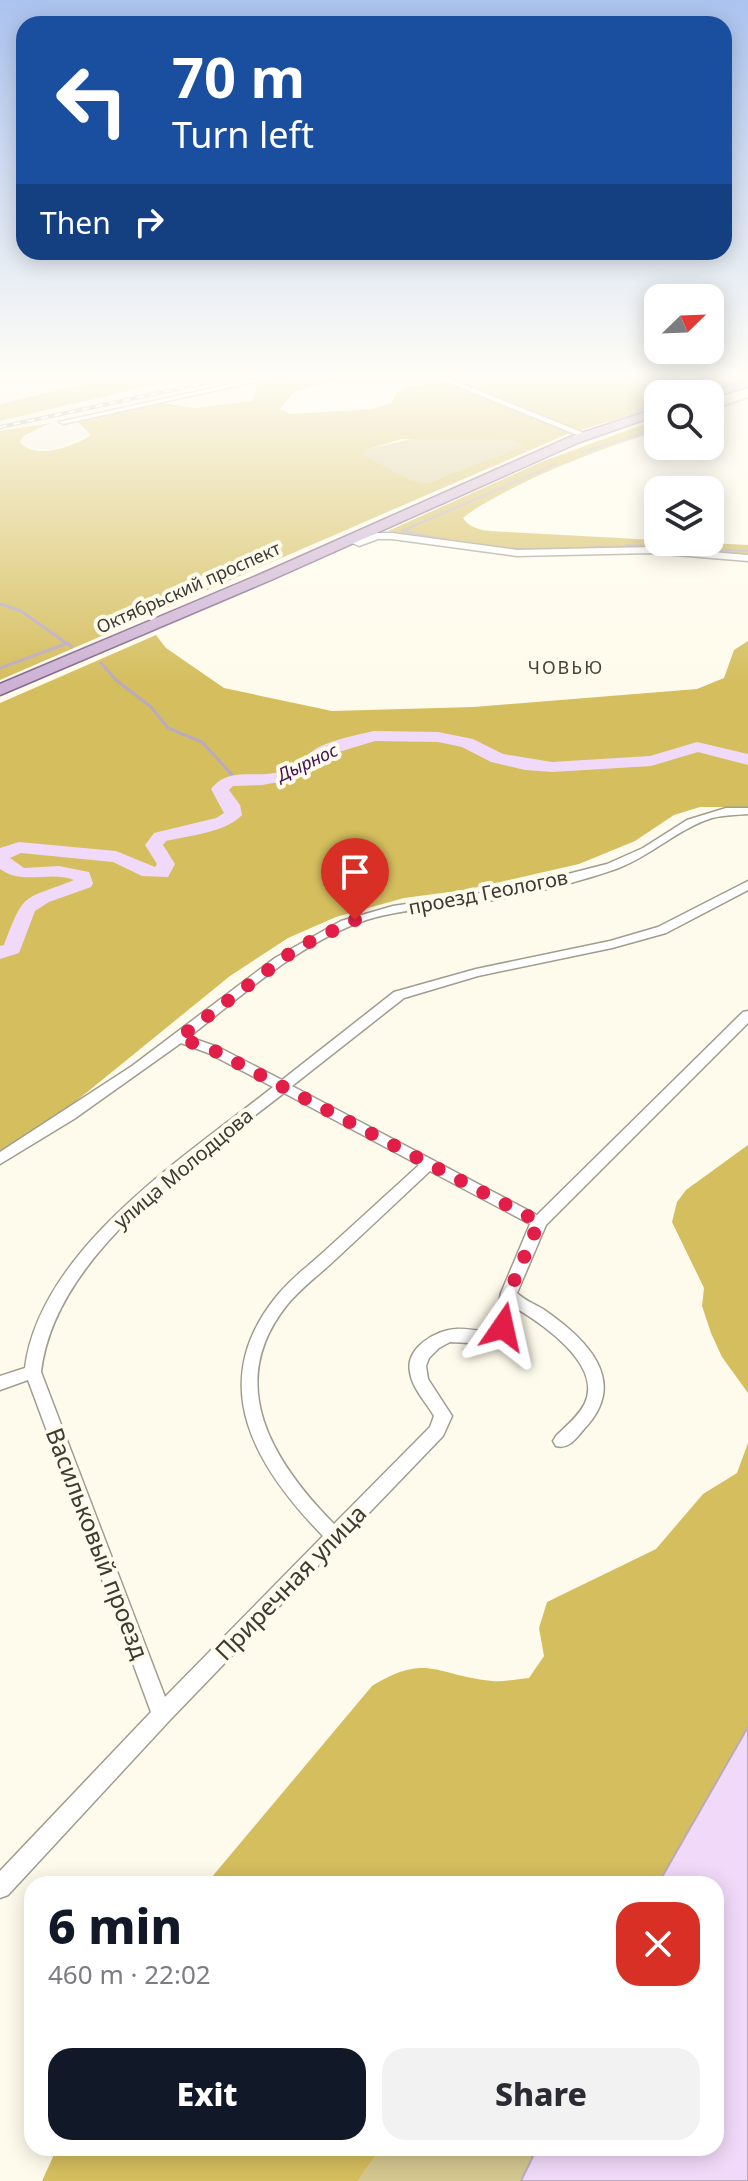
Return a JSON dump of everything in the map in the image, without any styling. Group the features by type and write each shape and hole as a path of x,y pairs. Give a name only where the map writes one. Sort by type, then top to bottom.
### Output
{"main road":[{"name":"Октябрьский проспект","path":"0,690 485,479"}],"street":[{"path":"347,539 359,543 377,536 392,536 517,553 652,550 748,558"},
{"name":"проезд Геологов","path":"0,1159 179,1038 297,948 355,920 412,906 516,891 598,871 631,859 698,817 723,811 748,811"},
{"name":"улица Молодцова","path":"33,1372 35,1355 54,1303 78,1267 115,1223 283,1086 411,989 662,930 748,885"},
{"name":"Приречная улица","path":"0,1887 162,1714 437,1431 443,1416 418,1373 418,1360 427,1348 453,1334 486,1340 501,1334 508,1297 539,1222 748,1015"},
{"path":"179,1038 213,1050 539,1222"},
{"path":"334,1536 304,1507 277,1474 260,1443 250,1413 248,1381 255,1347 267,1319 282,1300 429,1164"},
{"path":"508,1297 537,1312 558,1328 579,1351 598,1384 596,1400 562,1441"},
{"path":"0,1383 33,1372"},
{"name":"Васильковый проезд","path":"33,1372 162,1714"}],"shaded area":[{"path":"0,479 408,479 427,483 438,479 464,479 0,680"},
{"path":"406,479 438,479 427,483"},
{"path":"504,479 533,479 486,502 463,518 472,526 489,531 644,539 644,547 515,550 388,531"},
{"path":"724,544 748,545 748,554 724,552"},
{"path":"156,635 166,648 224,688 332,711 474,707 697,689 724,678 734,650 748,641 748,807 700,807 674,815 635,841 579,864 465,890 404,898 336,917 288,938 230,976 0,1163 0,703"},
{"path":"748,1145 748,1393 722,1357 711,1333 702,1306 704,1288 672,1222 677,1202 686,1190"},
{"path":"748,1443 748,1727 663,1876 213,1876 372,1686 406,1670 420,1668 492,1681 529,1678 544,1656 539,1628 547,1602 656,1549 703,1494 737,1473"},
{"path":"748,1727 748,2181 521,2181 533,2156 724,2156 724,1876 663,1876"},
{"path":"53,2156 375,2156 358,2181 42,2181"},
{"path":"375,2156 533,2156 521,2181 358,2181"}],"waterway":[{"path":"462,543 402,531 522,479"},
{"path":"626,545 748,551"},
{"path":"555,549 604,547"},
{"path":"503,548 534,550"},
{"path":"0,604 21,611 67,643"},
{"path":"0,668 67,643"},
{"path":"67,643 72,647"},
{"path":"101,663 116,680 151,707 168,728 202,742 236,779"},
{"name":"Дырнос","path":"0,855 19,847 116,857 149,872 161,873 166,864 154,845 160,837 222,822 233,815 231,805 220,789 227,782 289,775 326,750 374,736 438,737 467,743 497,758 552,767 651,761 697,747 748,760"},
{"name":"Дырнос","path":"0,856 1,861 21,873 70,872 82,876 84,883 35,902 24,914 12,949 0,953"}],"district":[{"name":"ЧОВЬЮ","path":"566,667"}],"route":[{"path":"355,920 297,948 179,1038 213,1050 539,1222 509,1293 503,1327"}]}
